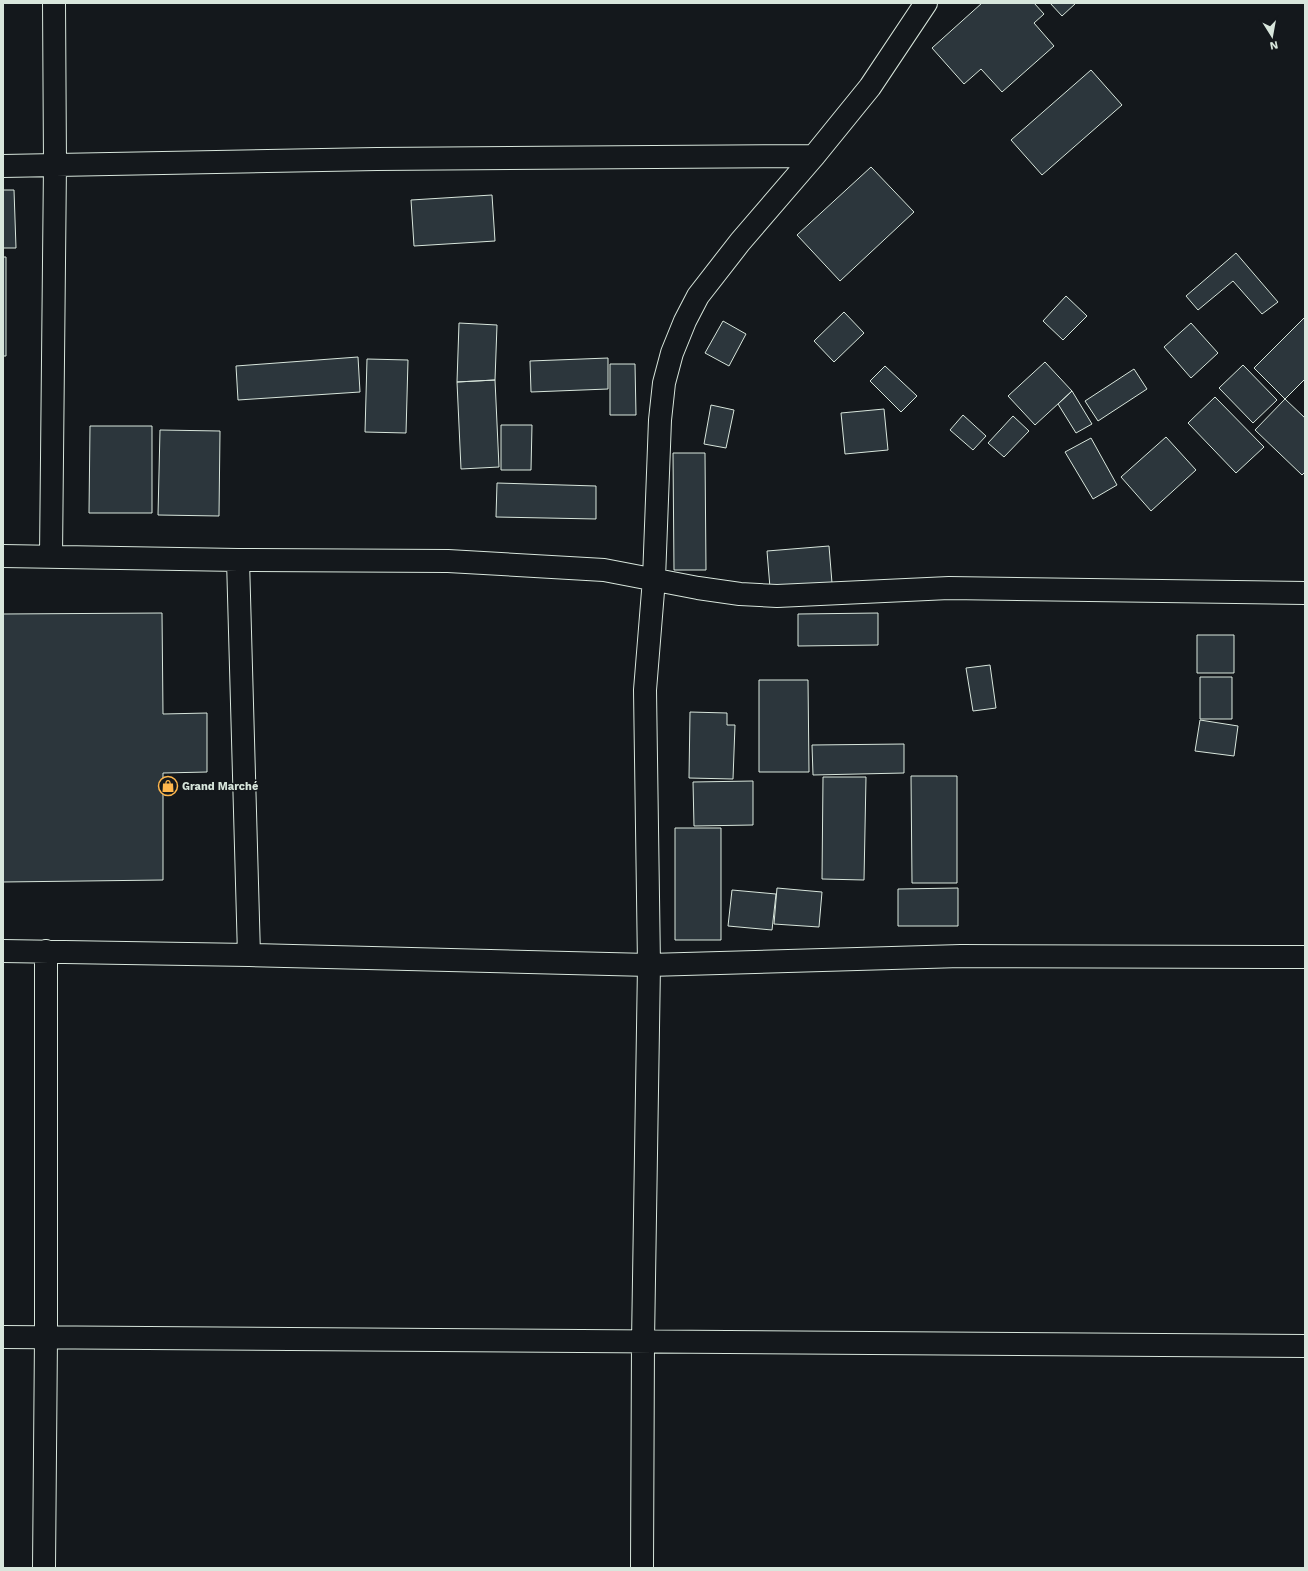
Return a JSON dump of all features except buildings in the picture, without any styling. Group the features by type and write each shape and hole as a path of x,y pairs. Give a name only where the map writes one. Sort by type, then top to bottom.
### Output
{"street":[{"path":"51,556 55,164 54,3"},
{"path":"642,1568 642,1342 649,965 645,690 654,579 660,420 664,383 672,353 685,321 698,296 745,236 814,156 870,87 926,3"},
{"path":"3,166 377,159 814,156"},
{"path":"3,556 238,560 448,561 604,570 698,588 740,594 777,596 949,588 1305,593"},
{"path":"238,560 249,955"},
{"path":"3,951 249,955 649,965 961,956 1305,957"},
{"path":"44,1568 46,1337 46,951"},
{"path":"3,1337 1305,1346"}],"place":[{"name":"Grand Marché","path":"168,786"}]}
